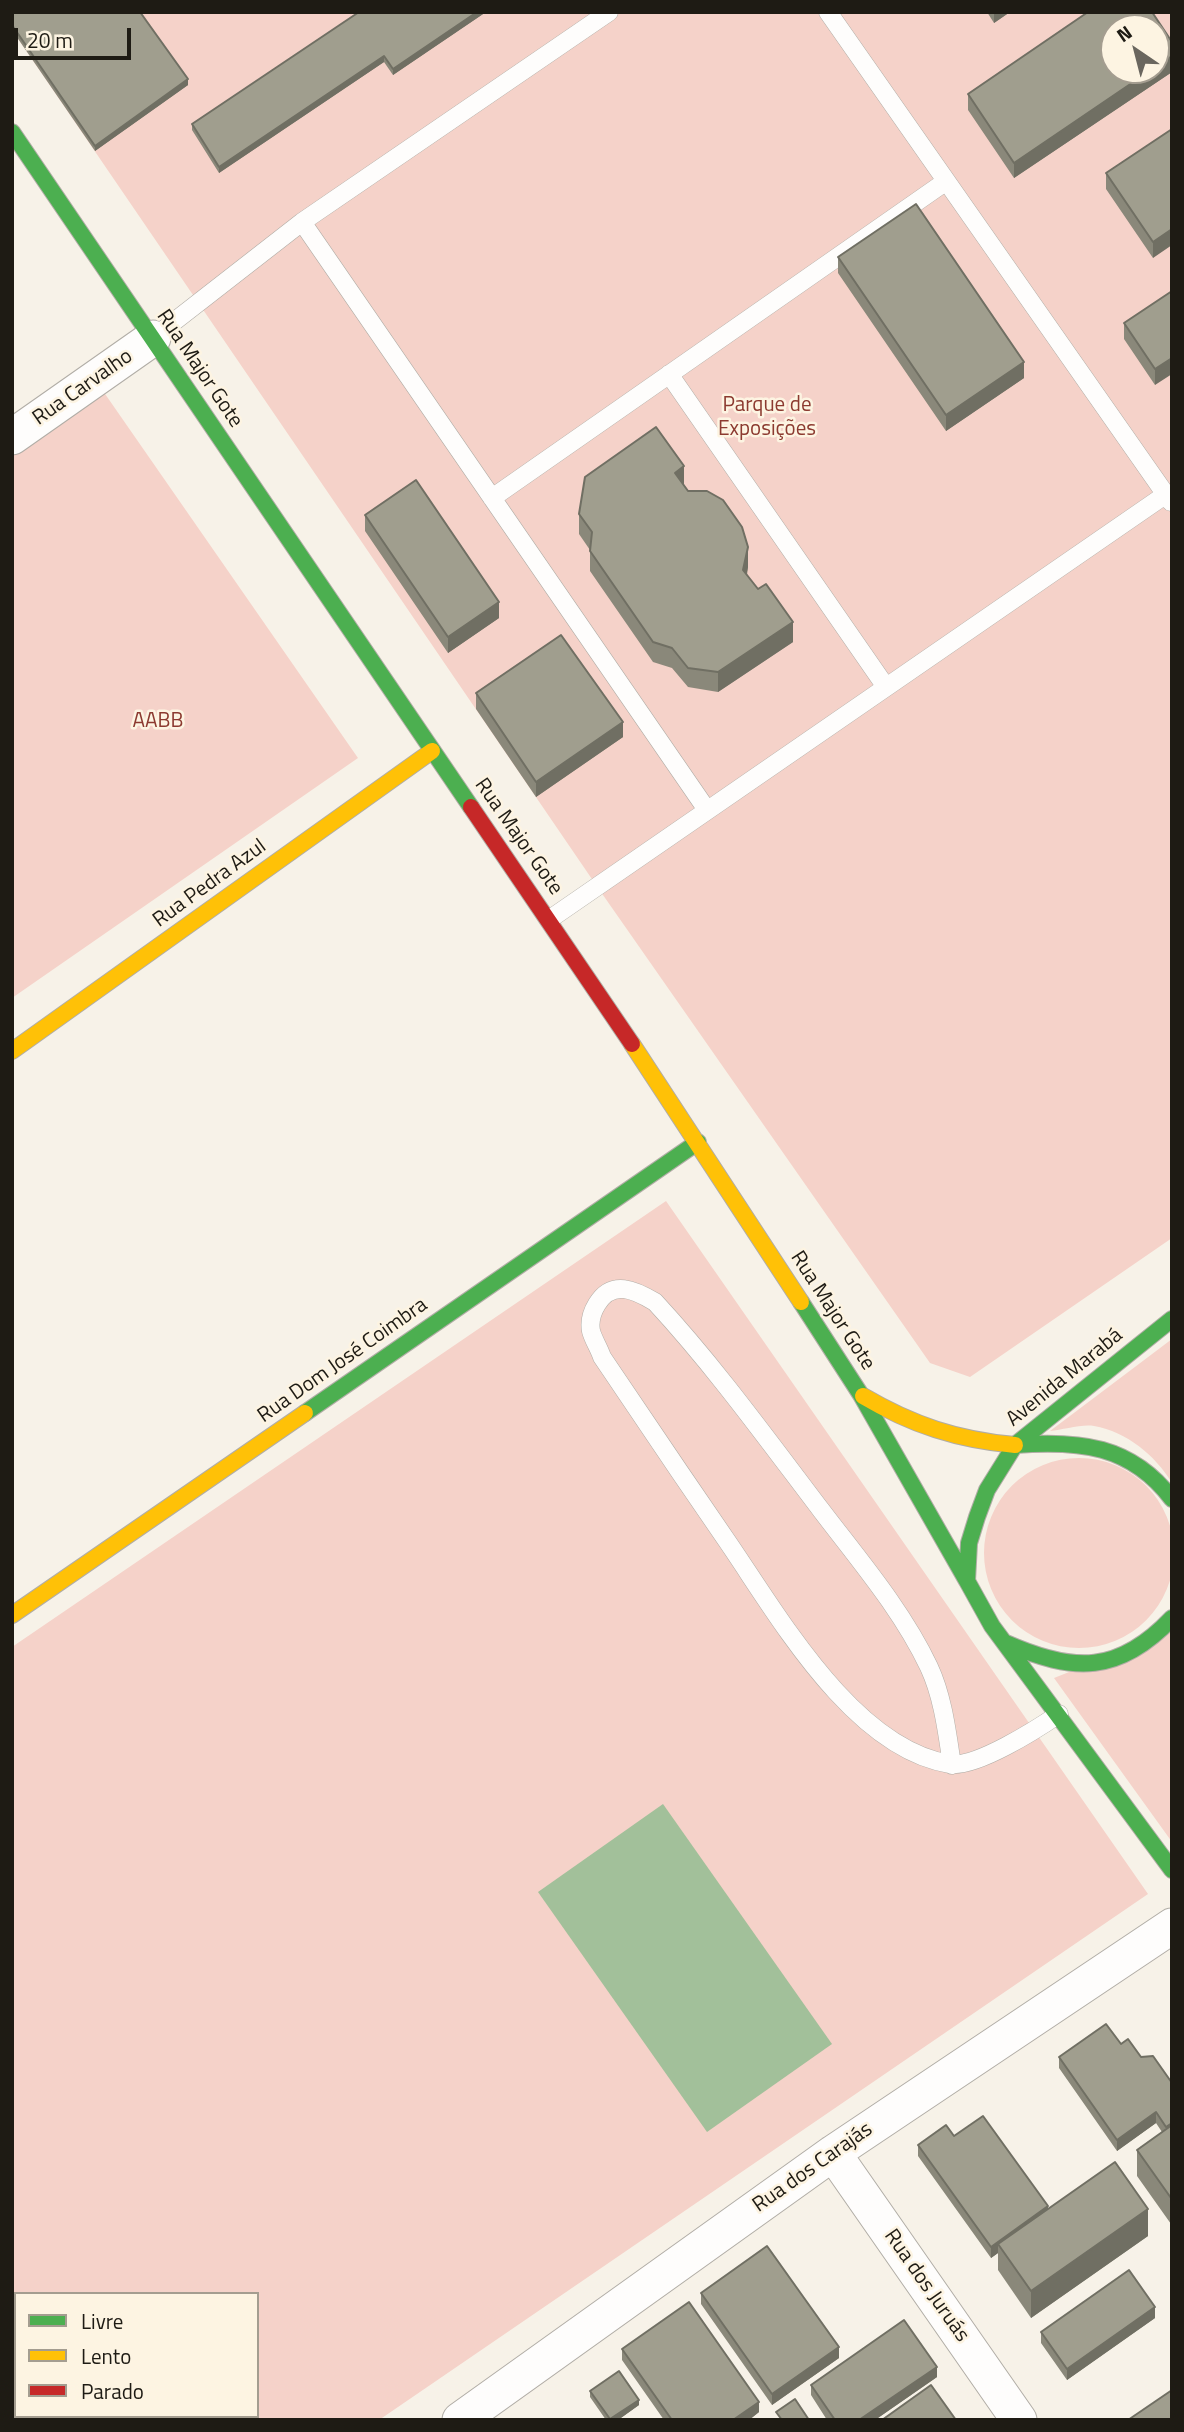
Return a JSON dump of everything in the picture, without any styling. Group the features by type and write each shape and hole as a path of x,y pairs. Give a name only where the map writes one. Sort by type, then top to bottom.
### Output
{"street":[{"name":"Rua Major Gote","path":"12,132 432,751 550,919 698,1142 861,1395 1004,1642 1172,1870"},
{"name":"Rua Carvalho","path":"12,437 153,338"},
{"name":"Rua Pedra Azul","path":"12,1051 432,751"},
{"name":"Rua Dom José Coimbra","path":"12,1615 698,1142"},
{"name":"Avenida Marabá","path":"967,1581 969,1543 977,1517 988,1490 1015,1445 1172,1319"},
{"path":"861,1395 893,1415 955,1439 1015,1445 1042,1442 1085,1444 1116,1452 1143,1467 1172,1499"},
{"path":"1004,1642 1038,1659 1072,1666 1106,1662 1138,1648 1161,1631 1172,1618"},
{"name":"Rua dos Carajás","path":"460,2420 496,2410 833,2153 1172,1926"},
{"name":"Rua dos Juruás","path":"833,2153 1019,2420"}],"lane":[{"path":"153,338 302,222 609,12"},
{"path":"550,919 886,687 1169,499 828,12"},
{"path":"492,498 945,182"},
{"path":"302,222 707,810"},
{"path":"669,374 886,687"},
{"path":"952,1765 944,1712 930,1668 904,1623 873,1579 765,1436 655,1302 635,1290 620,1288 603,1295 591,1314 591,1331 602,1357 804,1653 855,1709 885,1736 916,1753 952,1765 1008,1746 1059,1714"}],"green space":[{"name":"Parque de Exposições","path":"12,12 1172,12 1172,1238 970,1377 930,1363 596,885 12,30"},
{"name":"AABB","path":"103,391 358,758 12,998 12,455"},
{"path":"666,1201 1148,1894 379,2420 12,2420 12,1647"},
{"path":"1172,1339 1172,1483 1149,1454 1118,1434 1094,1426 1050,1431"},
{"path":"1079,1458 1115,1466 1132,1474 1146,1486 1158,1500 1166,1517 1174,1553 1166,1589 1158,1606 1146,1620 1132,1632 1115,1640 1079,1648 1043,1640 1026,1632 1012,1620 1000,1606 992,1589 984,1553 992,1517 1000,1500 1012,1486 1026,1474 1043,1466"},
{"path":"1172,1631 1172,1842 1054,1678"}],"shaded area":[{"path":"663,1804 832,2044 707,2132 538,1892"}],"building":[{"path":"12,12 140,12 188,79 95,146 12,25"},
{"path":"359,12 477,12 393,69 384,56 219,167 192,124"},
{"path":"1088,12 1153,14 1100,14 1100,84 1130,84 1014,163 968,94"},
{"path":"1170,39 1172,42 1170,57"},
{"path":"1172,129 1172,229 1153,242 1106,173"},
{"path":"916,204 1024,362 946,415 838,257"},
{"path":"1172,291 1172,358 1155,369 1124,323"},
{"path":"656,427 684,466 675,473 688,491 707,491 723,500 742,527 748,547 743,570 758,589 766,584 793,622 718,672 688,668 672,648 653,642 590,551 592,532 579,514 585,477"},
{"path":"416,480 499,602 448,637 365,515"},
{"path":"561,635 623,722 536,782 476,693"},
{"path":"1106,2024 1121,2044 1128,2039 1141,2057 1153,2056 1172,2083 1172,2123 1166,2127 1156,2112 1117,2140 1059,2057"},
{"path":"983,2116 1048,2206 991,2247 918,2145 946,2125 954,2136"},
{"path":"1172,2125 1172,2197 1171,2198 1137,2150"},
{"path":"1115,2162 1148,2209 1031,2291 998,2244"},
{"path":"767,2246 839,2347 772,2394 701,2293"},
{"path":"1129,2270 1155,2307 1067,2369 1041,2332"},
{"path":"689,2302 759,2402 733,2420 672,2420 622,2349"},
{"path":"904,2320 937,2367 859,2420 835,2420 811,2385"},
{"path":"619,2371 639,2400 610,2419 590,2391"},
{"path":"931,2385 956,2420 882,2420"},
{"path":"1172,2390 1172,2420 1128,2420"},
{"path":"795,2399 809,2420 782,2420 776,2412"}],"traffic: fast":[{"path":"12,132 471,807"},
{"path":"305,1413 698,1142"},
{"path":"801,1302 861,1395 967,1581"},
{"path":"1172,1319 1015,1445 987,1490 977,1517 969,1543 967,1581 992,1626 1172,1870"},
{"path":"1015,1445 1061,1444 1102,1450 1139,1467 1172,1499"},
{"path":"1006,1643 1053,1660 1095,1663 1133,1650 1172,1618"}],"traffic: slow":[{"path":"12,1051 432,751"},
{"path":"632,1044 801,1302"},
{"path":"863,1396 899,1415 936,1429 974,1439 1015,1445"},
{"path":"12,1615 305,1413"}],"traffic: jam":[{"path":"471,807 632,1044"}]}
